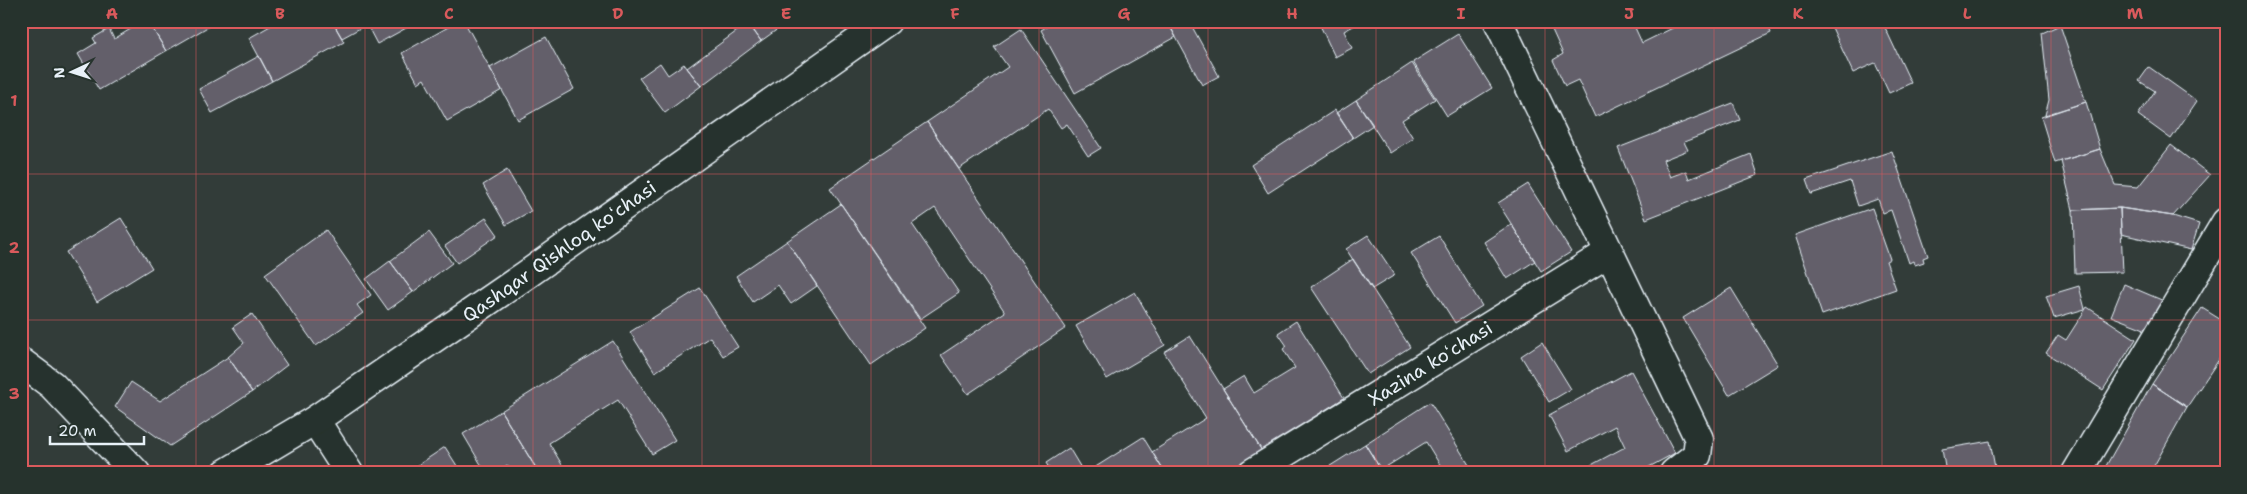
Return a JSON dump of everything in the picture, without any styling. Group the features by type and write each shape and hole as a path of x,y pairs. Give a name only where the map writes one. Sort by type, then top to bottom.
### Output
{"street":[{"name":"Qashqar Qishloq koʻchasi","path":"226,473 315,420 526,275 887,21"},
{"path":"1498,21 1699,439 1697,454 1674,473"},
{"path":"2076,473 2226,222"},
{"name":"Xazina koʻchasi","path":"1252,473 1608,253"},
{"path":"21,362 52,385 136,473"},
{"path":"315,420 349,473"}],"building":[{"path":"144,21 148,21 166,51 99,90 78,54 96,43 93,38 109,29 114,39"},
{"path":"148,21 218,21 166,51"},
{"path":"279,21 332,21 344,42 272,81 249,38"},
{"path":"332,21 373,21 342,38"},
{"path":"373,21 419,21 377,44 367,25"},
{"path":"459,21 464,21 502,90 447,121 424,79 418,83 402,53"},
{"path":"747,21 789,21 761,41"},
{"path":"1057,21 1167,21 1176,37 1075,93 1041,30"},
{"path":"1167,21 1189,21 1219,76 1202,85"},
{"path":"1318,21 1363,21 1344,31 1352,48 1335,57"},
{"path":"1548,21 1632,21 1642,43 1687,21 1698,21 1700,25 1707,21 1766,21 1771,33 1595,117 1578,80 1565,86 1553,60 1563,54"},
{"path":"1829,21 1882,21 1911,83 1889,93 1875,63 1853,73"},
{"path":"748,23 761,41 701,86 687,68"},
{"path":"2060,25 2086,102 2045,115 2049,100 2042,33"},
{"path":"1021,29 1101,148 1088,156 1067,124 1061,128 1048,109 959,169 927,122 1008,67 994,47"},
{"path":"1458,34 1492,88 1447,116 1413,62"},
{"path":"546,37 574,89 518,120 490,68"},
{"path":"259,56 272,81 212,113 199,89"},
{"path":"660,63 668,75 684,64 701,86 665,113 639,78"},
{"path":"1412,63 1435,99 1402,120 1413,138 1390,153 1356,100"},
{"path":"2149,67 2197,101 2171,139 2138,115 2155,91 2139,81"},
{"path":"1356,100 1373,125 1353,138 1336,113"},
{"path":"2086,102 2100,149 2055,163 2041,117"},
{"path":"1733,103 1740,120 1684,142 1688,150 1663,160 1670,177 1686,171 1689,179 1751,154 1758,175 1646,219 1618,148"},
{"path":"1335,110 1353,138 1268,193 1251,165"},
{"path":"927,122 1066,328 968,394 941,355 1005,312 935,208 912,224 959,293 920,319 830,188"},
{"path":"2171,145 2210,175 2173,216 2120,208 2073,210 2061,161 2100,149 2115,185 2138,187"},
{"path":"1892,151 1928,256 1923,258 1924,262 1915,265 1913,261 1909,263 1891,210 1883,213 1878,199 1858,206 1850,181 1811,194 1806,180"},
{"path":"507,170 531,211 506,225 483,185"},
{"path":"1528,184 1571,252 1541,271 1498,203"},
{"path":"841,204 925,328 871,365 787,241"},
{"path":"1872,208 1890,259 1886,261 1896,289 1822,315 1795,235"},
{"path":"2120,208 2173,216 2199,224 2191,250 2121,234"},
{"path":"2120,208 2123,272 2075,273 2073,210"},
{"path":"121,218 152,268 97,302 66,252"},
{"path":"486,218 498,235 457,263 445,246"},
{"path":"1511,224 1535,261 1507,279 1484,242"},
{"path":"326,230 371,295 357,305 363,313 316,346 265,274"},
{"path":"429,232 452,263 413,292 390,261"},
{"path":"1368,235 1395,275 1372,289 1346,249"},
{"path":"1439,236 1482,306 1455,323 1411,253"},
{"path":"787,241 817,286 791,304 778,285 753,302 736,276"},
{"path":"1353,259 1410,347 1368,374 1311,287"},
{"path":"390,261 413,292 388,310 366,279"},
{"path":"2124,284 2164,301 2152,332 2111,316"},
{"path":"2079,286 2085,309 2054,318 2046,296"},
{"path":"700,288 738,347 723,356 710,337 655,372 630,332"},
{"path":"1731,288 1778,365 1729,395 1683,318"},
{"path":"1135,292 1165,345 1107,379 1076,326"},
{"path":"2087,307 2136,339 2103,390 2046,353 2058,335 2066,340"},
{"path":"2202,308 2226,323 2226,358 2222,355 2187,407 2152,384"},
{"path":"252,314 287,365 252,392 228,357 244,343 233,327"},
{"path":"1296,321 1344,398 1262,451 1223,389 1244,376 1254,393 1295,368 1283,349 1287,346 1278,333"},
{"path":"1190,336 1262,451 1227,473 1165,473 1152,452 1206,418 1164,352"},
{"path":"613,341 675,440 652,454 618,400 549,443 567,473 539,473 501,411"},
{"path":"1542,342 1571,389 1549,402 1521,356"},
{"path":"228,357 252,392 170,446 115,407 131,382 160,401"},
{"path":"1631,371 1675,453 1638,473 1581,473 1580,471 1625,447 1615,426 1568,451 1549,415"},
{"path":"2152,384 2187,407 2150,473 2102,473"},
{"path":"1430,402 1474,473 1453,473 1451,471 1445,473 1426,442 1381,470 1365,444"},
{"path":"501,411 539,473 513,473 507,465 495,473 486,473 463,434"},
{"path":"1143,437 1165,473 1086,473"},
{"path":"1990,441 1996,473 1946,473 1942,449"},
{"path":"1365,444 1383,473 1319,473"},
{"path":"445,447 461,472 406,473"},
{"path":"1069,448 1084,473 1052,473 1046,463"}]}
